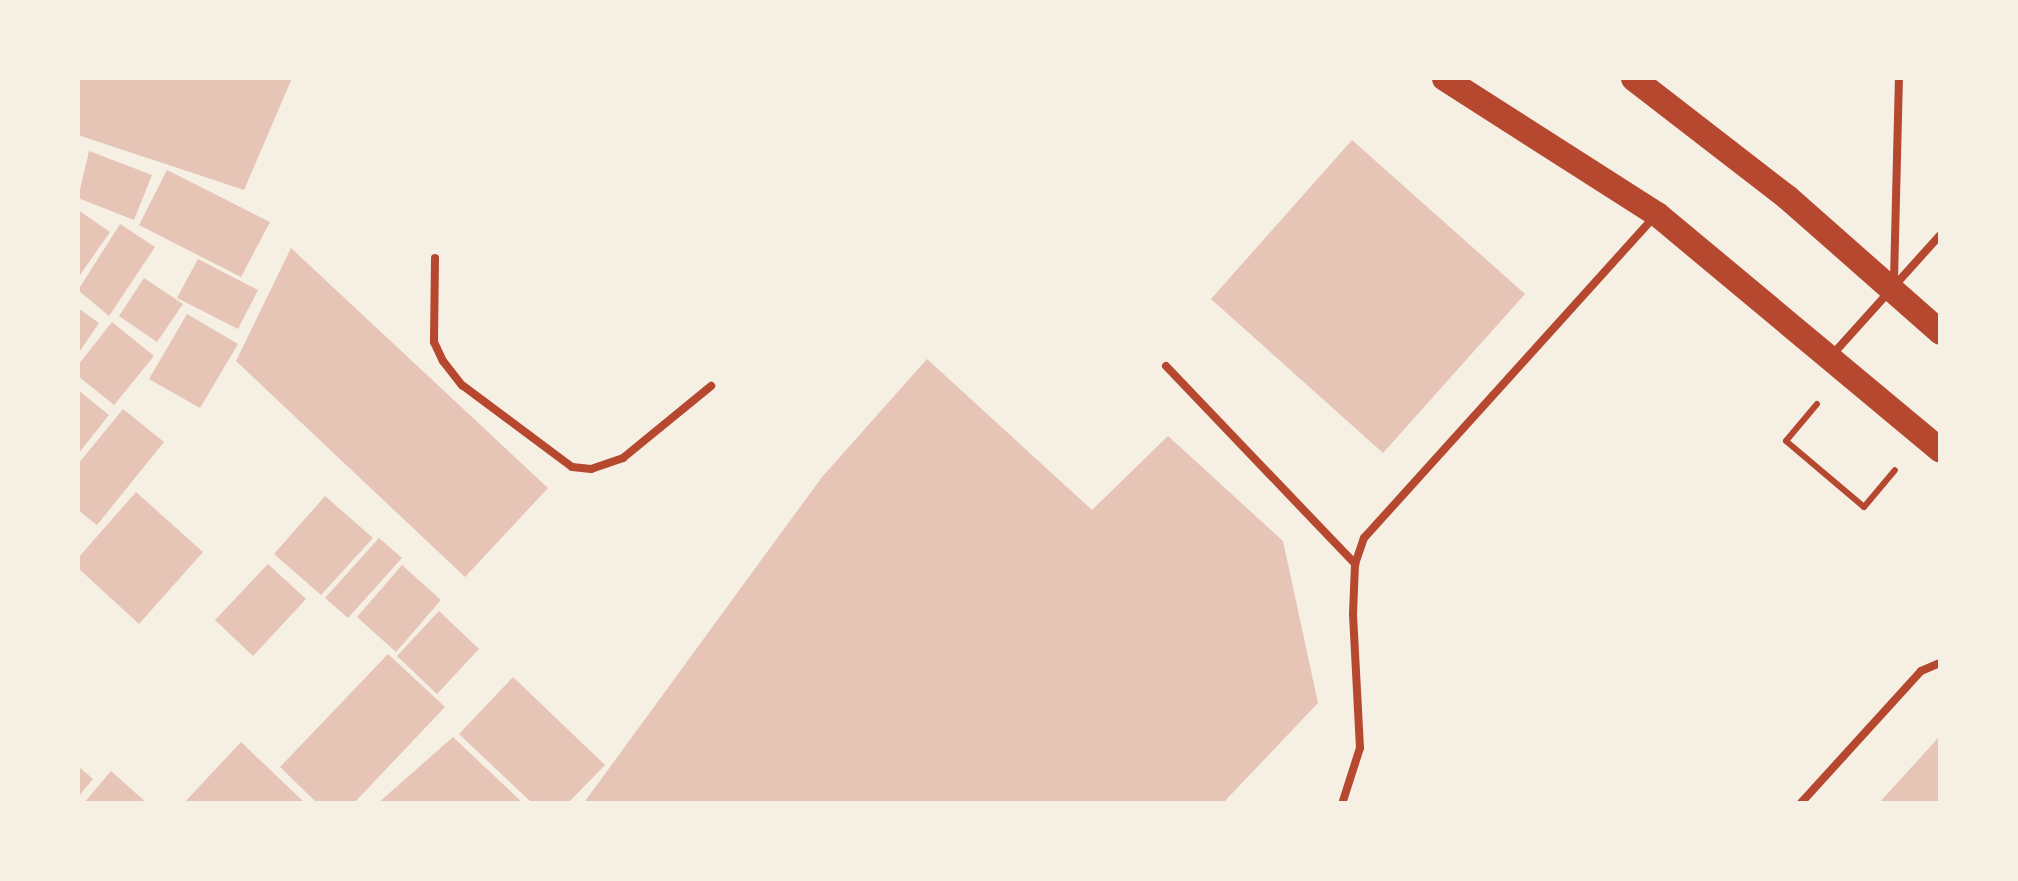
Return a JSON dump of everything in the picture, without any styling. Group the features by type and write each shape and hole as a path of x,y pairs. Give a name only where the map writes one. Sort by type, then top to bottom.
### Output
{"main road":[{"path":"1444,78 1657,214 1940,450"},
{"path":"1633,78 1940,332"}],"lane":[{"path":"1893,290 1899,78"},
{"path":"1342,804 1360,748 1355,564 1378,519 1657,214"},
{"path":"1839,362 1940,235"},
{"path":"435,258 434,342 443,361 462,385 572,467 624,458 712,386"},
{"path":"1166,366 1355,564"},
{"path":"1800,804 1921,671 1940,663"}],"path":[{"path":"1839,362 1786,440 1864,507"}],"building":[{"path":"78,78 292,78 244,190 78,135"},
{"path":"1352,140 1525,294 1383,453 1211,299"},
{"path":"89,151 152,175 134,220 78,198"},
{"path":"167,170 270,222 241,277 139,225"},
{"path":"78,210 110,232 78,278"},
{"path":"120,224 155,247 109,316 78,290"},
{"path":"291,248 548,488 465,577 236,361"},
{"path":"198,259 258,290 238,329 177,298"},
{"path":"144,278 183,304 157,342 119,316"},
{"path":"78,308 99,323 78,354"},
{"path":"187,314 238,344 200,408 149,379"},
{"path":"112,322 154,356 114,405 78,376 78,365"},
{"path":"927,359 1092,510 1168,436 1283,541 1318,703 1222,804 583,804 822,477"},
{"path":"78,390 109,415 78,454"},
{"path":"123,409 164,442 97,525 78,510 78,464"},
{"path":"136,492 203,552 139,624 78,568 78,558"},
{"path":"325,496 373,538 321,595 274,554"},
{"path":"379,538 402,558 348,618 325,598"},
{"path":"268,564 306,599 253,656 215,620"},
{"path":"402,565 441,600 396,652 357,617"},
{"path":"439,611 479,649 437,694 397,656"},
{"path":"388,654 445,707 353,804 318,804 280,767"},
{"path":"513,677 605,765 567,804 533,804 459,734"},
{"path":"1940,736 1940,804 1878,804"},
{"path":"453,737 524,804 377,804"},
{"path":"241,742 306,804 183,804"},
{"path":"78,766 93,779 78,797"},
{"path":"111,771 148,804 83,804"}]}
